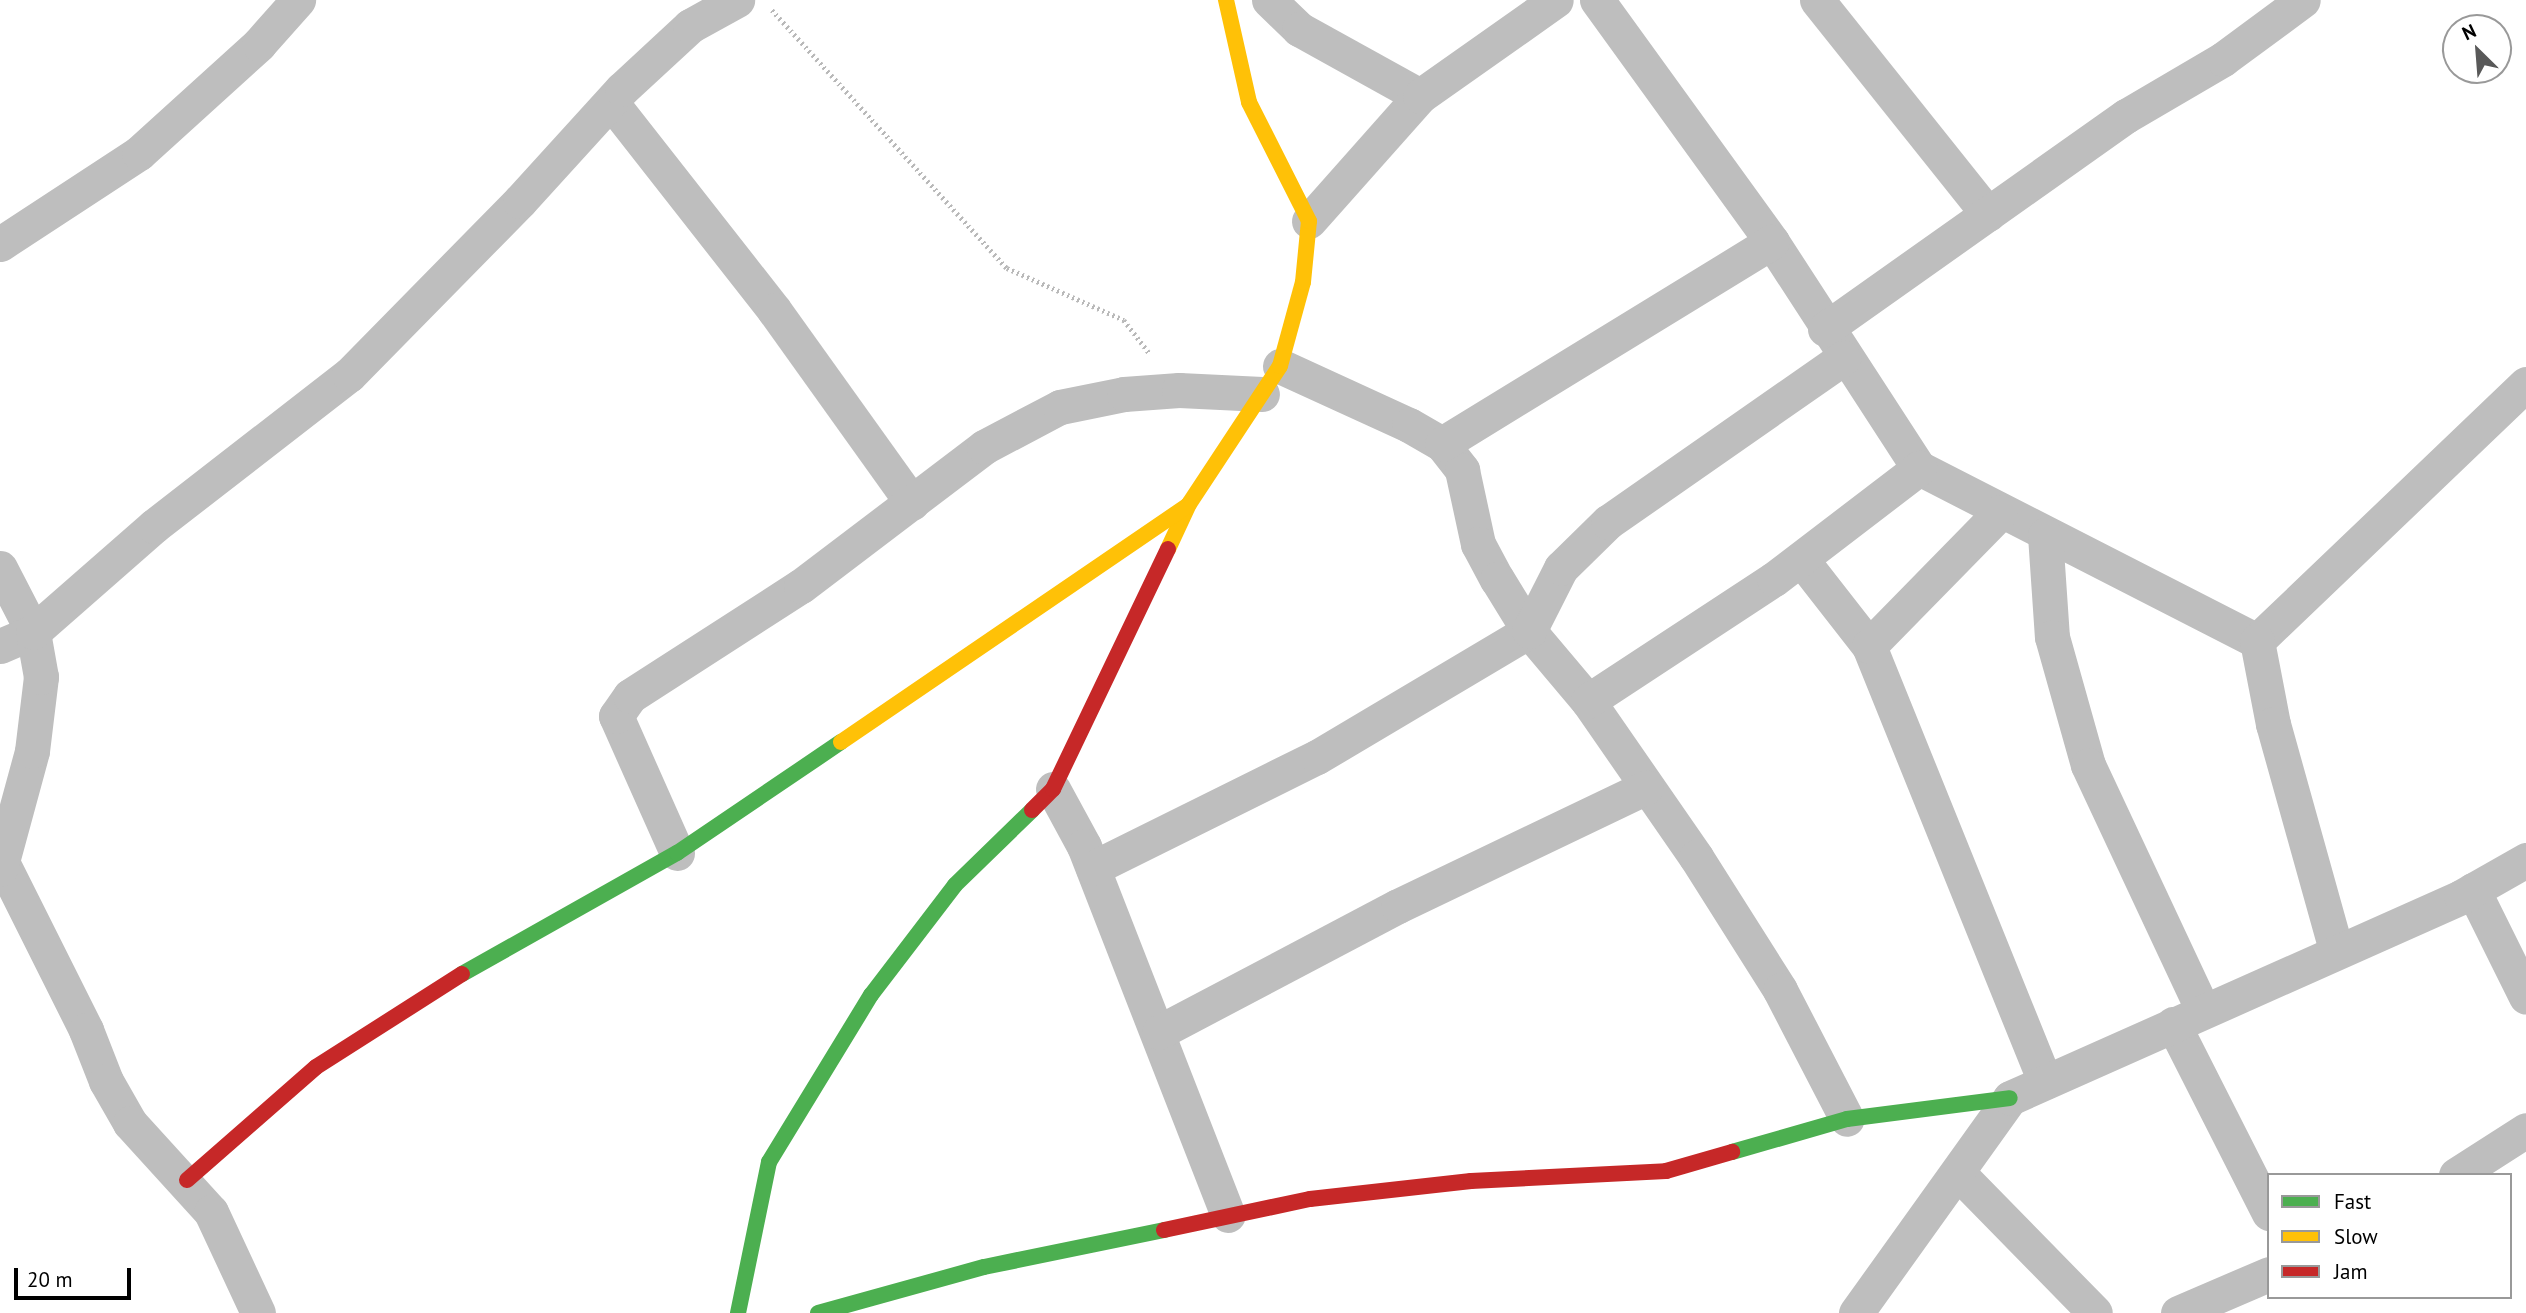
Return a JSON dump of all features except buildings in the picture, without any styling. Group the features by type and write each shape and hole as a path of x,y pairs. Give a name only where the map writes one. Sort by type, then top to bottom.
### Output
{"street":[{"path":"0,244 139,153 259,44 298,0"},
{"path":"0,646 33,632 154,526 349,375 611,102 690,26 737,0"},
{"path":"738,1313 769,1162 871,995 955,885 1053,789 1189,504 1271,380 1303,282 1309,221 1249,102 1226,0"},
{"path":"1269,0 1299,29 1420,96"},
{"path":"1309,221 1420,96 1556,0"},
{"path":"1597,0 1772,242 1843,358 1919,468 2000,512 2256,641"},
{"path":"1817,0 1988,214"},
{"path":"1825,329 1988,214 2303,0"},
{"path":"611,102 774,310 912,503"},
{"path":"1442,444 1772,242"},
{"path":"1093,868 1317,757 1529,631 1561,568 1608,522 1843,358"},
{"path":"677,853 619,725 622,705 801,586 985,447 1060,407 1271,380 1442,444 1462,470 1478,544 1529,631 1588,701 1780,990 1847,1119"},
{"path":"2256,641 2526,384"},
{"path":"1588,701 1801,559 1919,468"},
{"path":"187,1181 316,1067 427,994 677,853 1189,504"},
{"path":"1869,646 2000,512"},
{"path":"2045,535 2052,638 2088,765 2267,1208"},
{"path":"1801,559 1869,646 2045,1082"},
{"path":"0,568 33,632 41,677 32,751 1,866 86,1030 106,1081 150,1147 187,1181 211,1212 258,1313"},
{"path":"2256,641 2273,724 2336,950"},
{"path":"1158,1032 1386,912 1646,787"},
{"path":"1053,789 1093,868 1228,1215"},
{"path":"818,1313 984,1267 1310,1199 1471,1181 1666,1171 1847,1119 2010,1098 2473,890 2526,860"},
{"path":"2473,890 2526,997"},
{"path":"1859,1312 1959,1174 2010,1098"},
{"path":"2459,1173 2526,1130"},
{"path":"1959,1174 2095,1313"},
{"path":"2178,1313 2267,1274"}],"path":[{"path":"762,0 1007,268 1124,320 1179,390"}],"traffic: fast":[{"path":"462,974 677,853 841,742"},
{"path":"738,1313 769,1162 871,995 955,885 1032,810"},
{"path":"1732,1152 1847,1119 2010,1098"},
{"path":"818,1313 984,1267 1164,1230"}],"traffic: slow":[{"path":"1168,549 1189,504 1280,366 1303,282 1309,221 1249,102 1226,0"},
{"path":"841,742 1187,506"}],"traffic: jam":[{"path":"1032,810 1053,789 1168,549"},
{"path":"187,1180 316,1067 462,974"},
{"path":"1164,1230 1310,1199 1471,1181 1666,1171 1732,1152"}]}
